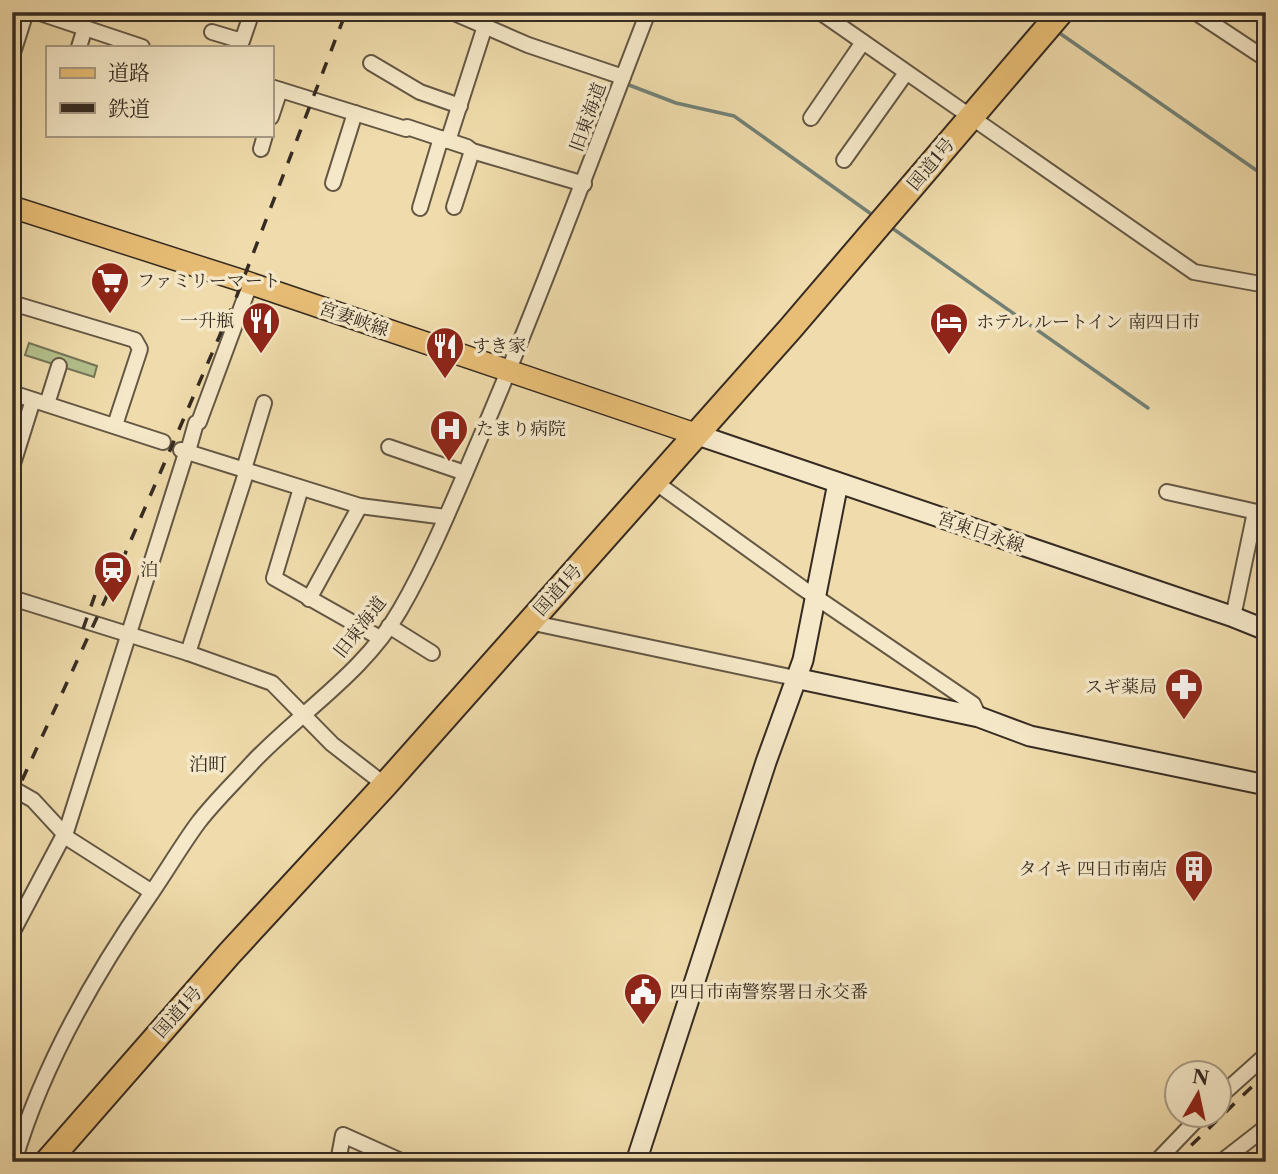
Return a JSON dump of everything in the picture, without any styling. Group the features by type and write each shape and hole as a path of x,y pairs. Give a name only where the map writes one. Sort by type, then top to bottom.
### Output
{"highway":[{"name":"国道1号","path":"47,1162 229,954 385,785 790,329 1061,12"}],"main road":[{"name":"宮妻峡線","path":"12,207 250,284 695,435"}],"street":[{"path":"12,57 26,12"},
{"path":"37,12 136,46"},
{"path":"212,32 242,41 252,12"},
{"path":"452,12 528,45 623,77"},
{"path":"420,208 489,28 493,24 474,12"},
{"name":"旧東海道","path":"13,1162 26,1126 78,1009 114,947 199,822 254,760 352,669 399,612 446,517 509,371 584,184 648,12"},
{"path":"1195,12 1266,59"},
{"path":"828,15 863,43 1194,272 1266,285"},
{"path":"79,46 85,28"},
{"path":"811,118 863,43"},
{"path":"372,63 420,93 460,106"},
{"path":"844,160 906,72"},
{"path":"276,89 584,184"},
{"path":"333,183 355,113"},
{"path":"454,207 472,151"},
{"path":"12,933 65,835 185,450 196,423 200,422 250,284"},
{"path":"12,303 135,340 140,349 115,425"},
{"path":"12,467 36,404 59,366"},
{"path":"12,393 36,404 115,425 119,429 163,442"},
{"path":"188,653 246,470 264,403"},
{"name":"宮東日永線","path":"695,435 1266,630"},
{"path":"389,447 465,473"},
{"path":"185,450 360,506 446,517"},
{"path":"655,482 973,704 979,717"},
{"path":"636,1162 803,660 838,484"},
{"path":"301,488 274,578 309,599 432,653"},
{"path":"1167,492 1261,513 1233,617"},
{"path":"309,599 360,506"},
{"path":"12,598 188,653 272,683 332,744 385,785"},
{"path":"529,622 979,717 1030,736 1266,785"},
{"path":"12,788 33,800 65,835 152,892"},
{"path":"1232,1086 1266,1055"},
{"path":"1221,1162 1266,1127"},
{"path":"1156,1162 1189,1128"},
{"path":"338,1162 343,1135 403,1162"}],"green space":[{"path":"29,343 97,366 94,377 25,355"}],"waterway":[{"path":"437,12 448,17"},
{"path":"1030,12 1039,19"},
{"path":"1058,32 1266,177"},
{"path":"629,85 676,103 734,116 874,216"},
{"path":"892,228 1148,408"}],"railway":[{"path":"12,802 105,600 236,298 346,12"},
{"path":"83,629 96,592 119,542"},
{"path":"1174,1162 1266,1073"}],"place":[{"name":"ファミリーマート","path":"110,315"},
{"name":"一升瓶","path":"261,355"},
{"name":"ホテル ルートイン 南四日市","path":"949,356"},
{"name":"すき家","path":"445,380"},
{"name":"たまり病院","path":"449,463"},
{"name":"泊","path":"113,604"},
{"name":"スギ薬局","path":"1184,721"},
{"name":"タイキ 四日市南店","path":"1194,903"},
{"name":"四日市南警察署日永交番","path":"643,1026"}],"district":[{"name":"泊町","path":"208,764"}]}
